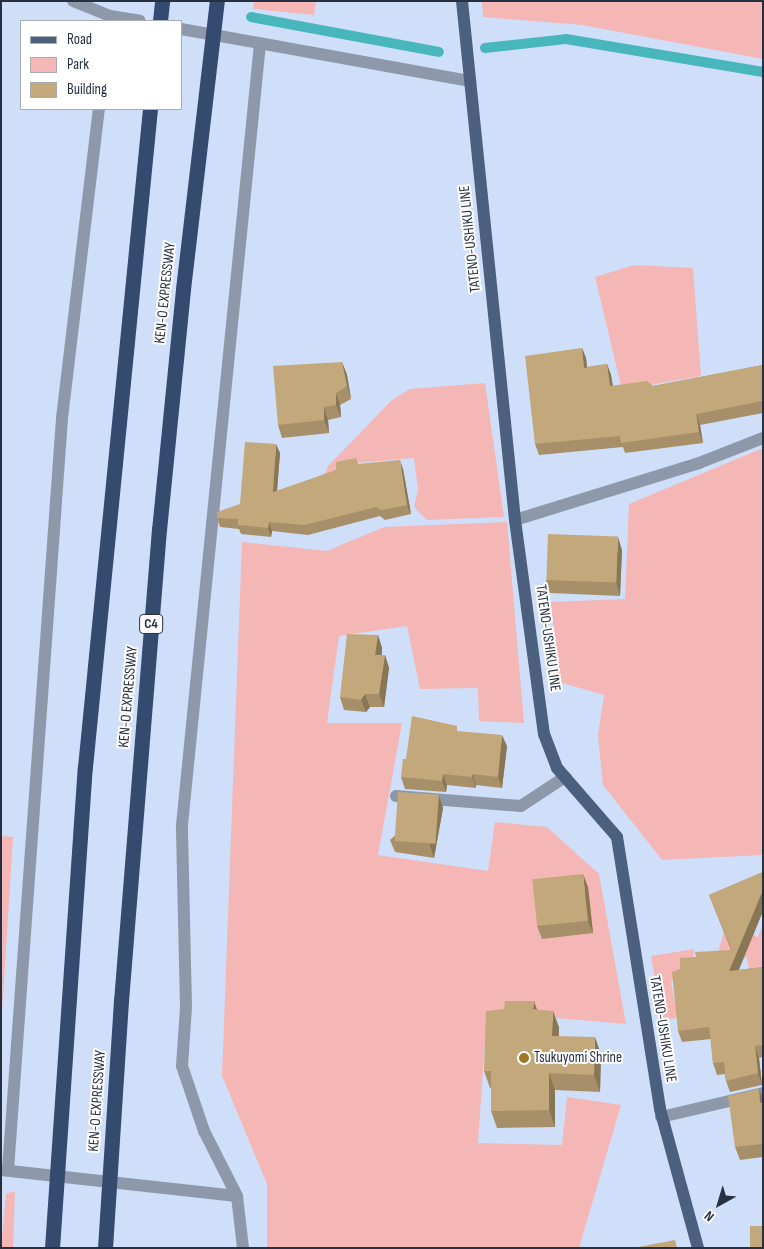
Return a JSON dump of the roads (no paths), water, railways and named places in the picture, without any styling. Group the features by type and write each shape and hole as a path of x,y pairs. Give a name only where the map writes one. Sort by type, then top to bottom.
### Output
{"highway":[{"path":"160,20 162,1"},
{"name":"KEN-O EXPRESSWAY","path":"105,1244 120,1000 159,530 183,289 217,1"},
{"path":"52,1248 85,767 150,110"}],"main road":[{"name":"TATENO-USHIKU LINE","path":"462,1 515,520 544,734 557,768 617,836 661,1117 698,1248"}],"street":[{"path":"73,1 110,18 130,20"},
{"path":"182,29 470,81"},
{"path":"243,1248 237,1196 204,1131 182,1066 186,1007 182,825 260,44"},
{"path":"99,110 62,418 5,1170 237,1196"},
{"path":"515,520 699,463 763,438"},
{"path":"396,796 521,806 565,777"},
{"path":"661,1117 763,1093"}],"waterway":[{"path":"251,17 439,52"},
{"path":"485,48 566,39 763,72"}],"place":[{"name":"Tsukuyomi Shrine","path":"524,1058"}]}
